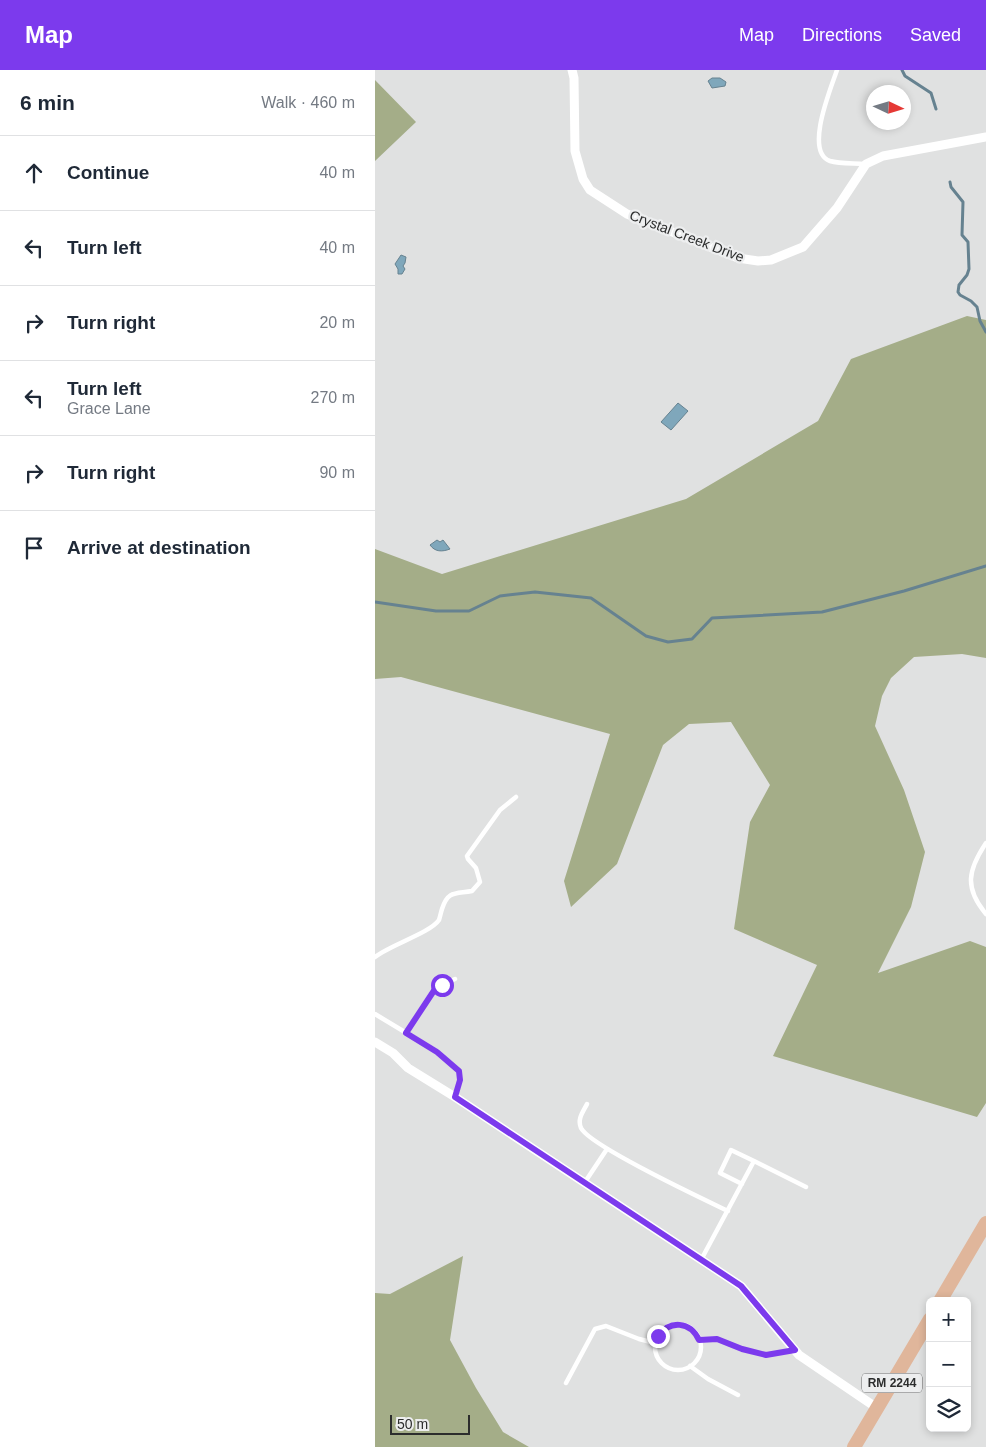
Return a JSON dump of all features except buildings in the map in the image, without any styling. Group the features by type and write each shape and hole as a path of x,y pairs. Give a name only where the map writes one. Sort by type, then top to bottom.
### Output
{"main road":[{"path":"942,1297 986,1223"},
{"name":"RM 2244","path":"854,1447 926,1326"}],"street":[{"name":"Crystal Creek Drive","path":"572,70 574,78 575,151 583,179 590,190 627,214 738,258 758,261 771,260 803,247 837,208 866,164"},
{"path":"866,164 883,156 986,137"},
{"path":"375,1042 393,1053 408,1068 585,1182 741,1286 799,1355 877,1408"}],"lane":[{"path":"837,70 819,128 819,149 821,154 829,160 866,164"},
{"path":"375,957 385,949 429,928 439,920 446,898 451,894 472,891 480,882 476,868 468,860 467,856 500,810 516,797"},
{"path":"986,843 974,861 970,880 974,897 986,914"},
{"path":"406,1033 435,989 455,979"},
{"path":"375,1014 437,1052 459,1071 460,1080 455,1097"},
{"path":"587,1104 580,1117 580,1127 586,1136 607,1150 727,1211"},
{"path":"585,1182 607,1150"},
{"path":"742,1184 720,1173 731,1150 806,1187"},
{"path":"701,1260 754,1161"},
{"path":"676,1324 683,1325 696,1333 699,1340 699,1354 690,1366 676,1370 663,1364 658,1358 655,1351 655,1343 662,1330 676,1324"},
{"path":"566,1383 595,1328 606,1326 655,1343"},
{"path":"699,1340 717,1339 742,1349 766,1355 795,1350"},
{"path":"690,1366 708,1380 738,1395"}],"green space":[{"path":"375,80 416,122 375,161"},
{"path":"967,316 986,320 986,658 962,654 914,657 891,678 882,696 875,726 904,790 925,852 911,907 878,973 970,941 986,947 986,1103 977,1117 773,1056 817,965 734,929 750,822 770,785 731,722 689,724 663,745 617,864 571,907 564,881 610,734 401,677 375,679 375,549 442,574 686,499 818,421 851,359"},
{"path":"463,1256 450,1340 503,1432 529,1447 375,1447 375,1293 390,1294"}],"water":[{"path":"712,78 720,78 726,82 725,86 712,88 708,81"},
{"path":"401,255 406,257 403,266 405,269 402,274 398,274 395,264"},
{"path":"678,403 688,411 671,430 661,422"},
{"path":"437,540 440,542 443,540 450,549 441,551 434,549 430,545"}],"waterway":[{"path":"902,70 905,76 931,93 936,109"},
{"path":"950,182 951,187 963,202 962,235 968,242 969,269 959,285 958,292 977,307 980,321 986,332"},
{"path":"375,602 436,611 469,611 500,596 535,592 591,598 646,636 668,642 692,639 712,618 822,612 904,591 986,566"}],"route":[{"path":"442,985 435,989 406,1033 437,1052 459,1071 460,1080 455,1097 741,1286 795,1350 766,1355 742,1349 717,1339 699,1340 696,1333 690,1328 676,1324 662,1330 658,1336"}]}
